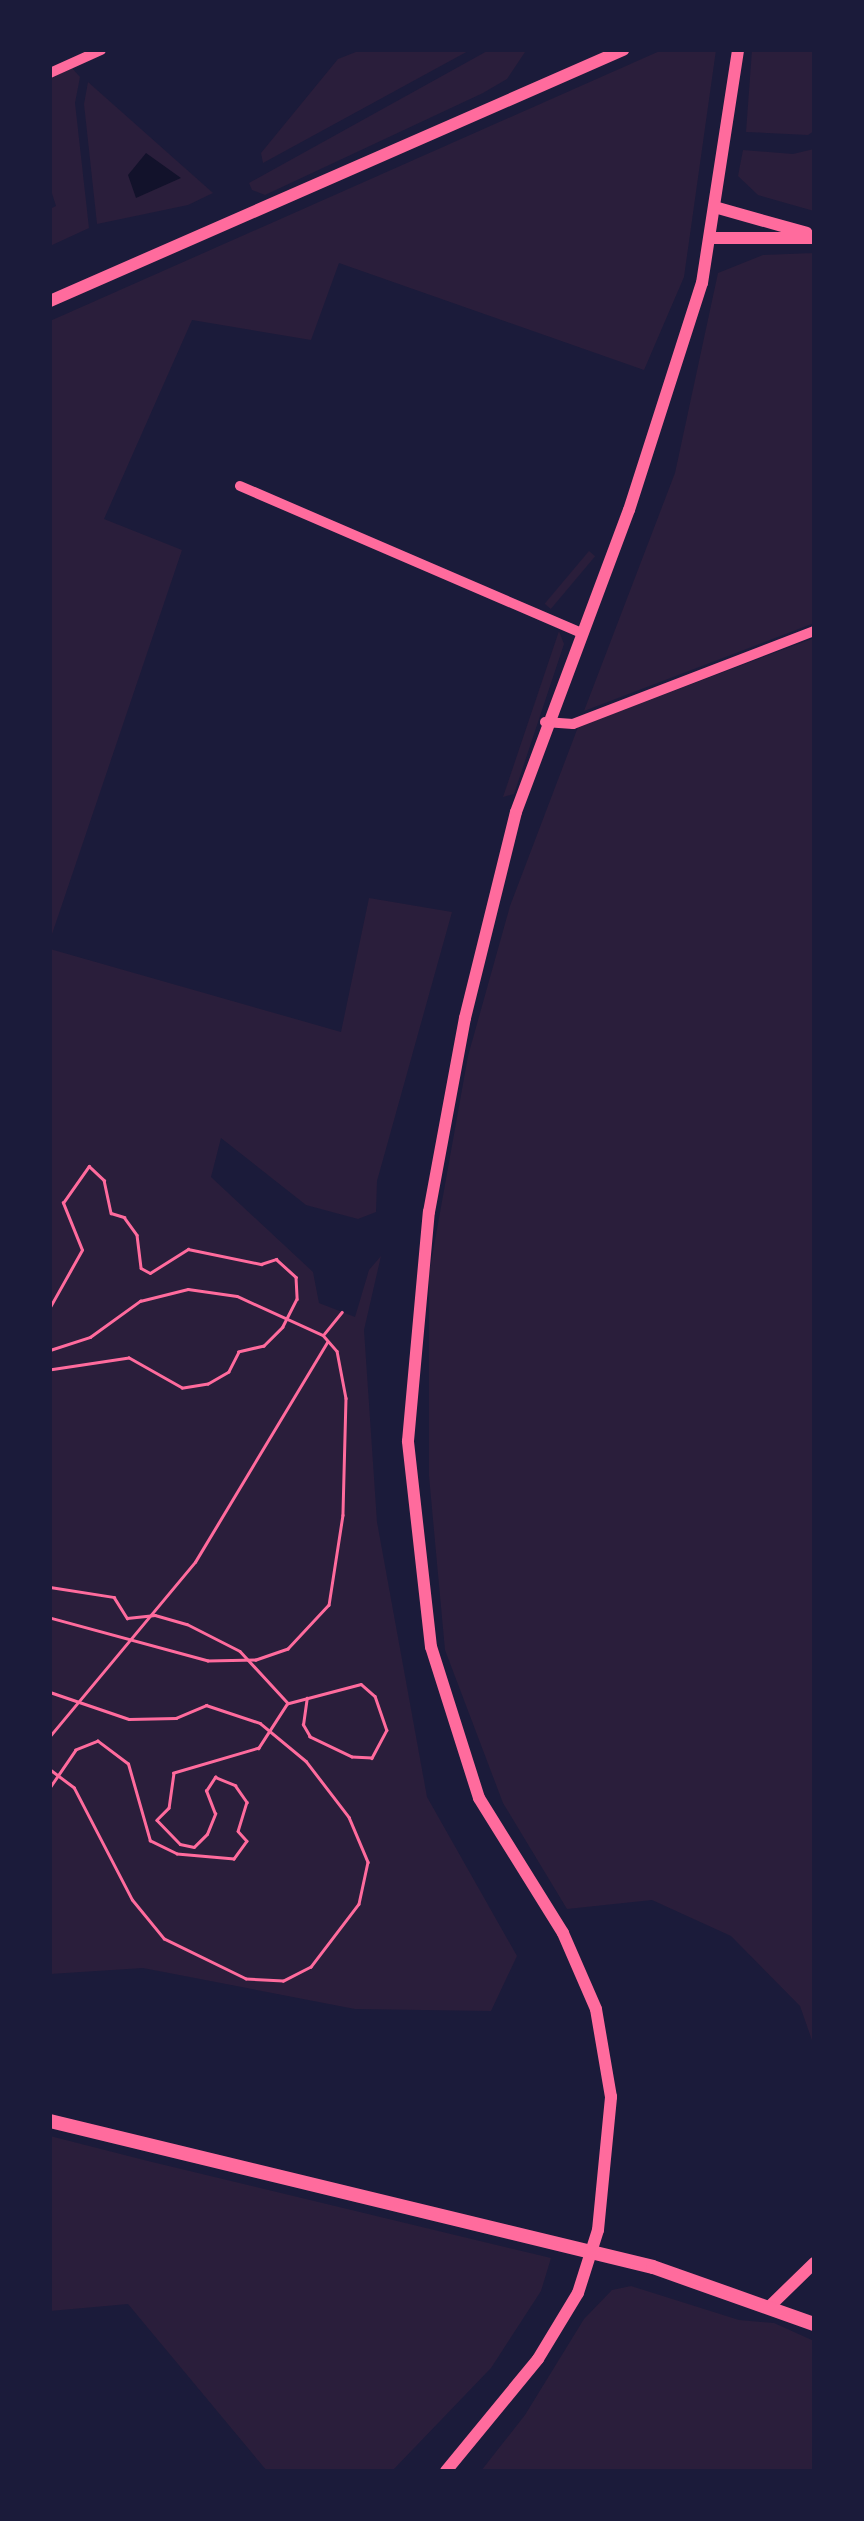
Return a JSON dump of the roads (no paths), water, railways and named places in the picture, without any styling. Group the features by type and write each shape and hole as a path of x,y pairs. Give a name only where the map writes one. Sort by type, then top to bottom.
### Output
{"main road":[{"path":"50,2121 594,2252 770,2306 814,2324"}],"street":[{"path":"50,72 101,50"},
{"path":"50,301 623,50"},
{"path":"446,2471 538,2358 578,2294 594,2252 611,2096 596,2009 562,1933 479,1798 431,1648 408,1442 429,1212 461,1037 516,812 578,632 629,510 713,238 738,50"},
{"path":"718,208 814,236"},
{"path":"713,238 814,236"},
{"path":"240,486 578,632"},
{"path":"545,722 572,724 814,632"},
{"path":"770,2306 814,2263"}]}
